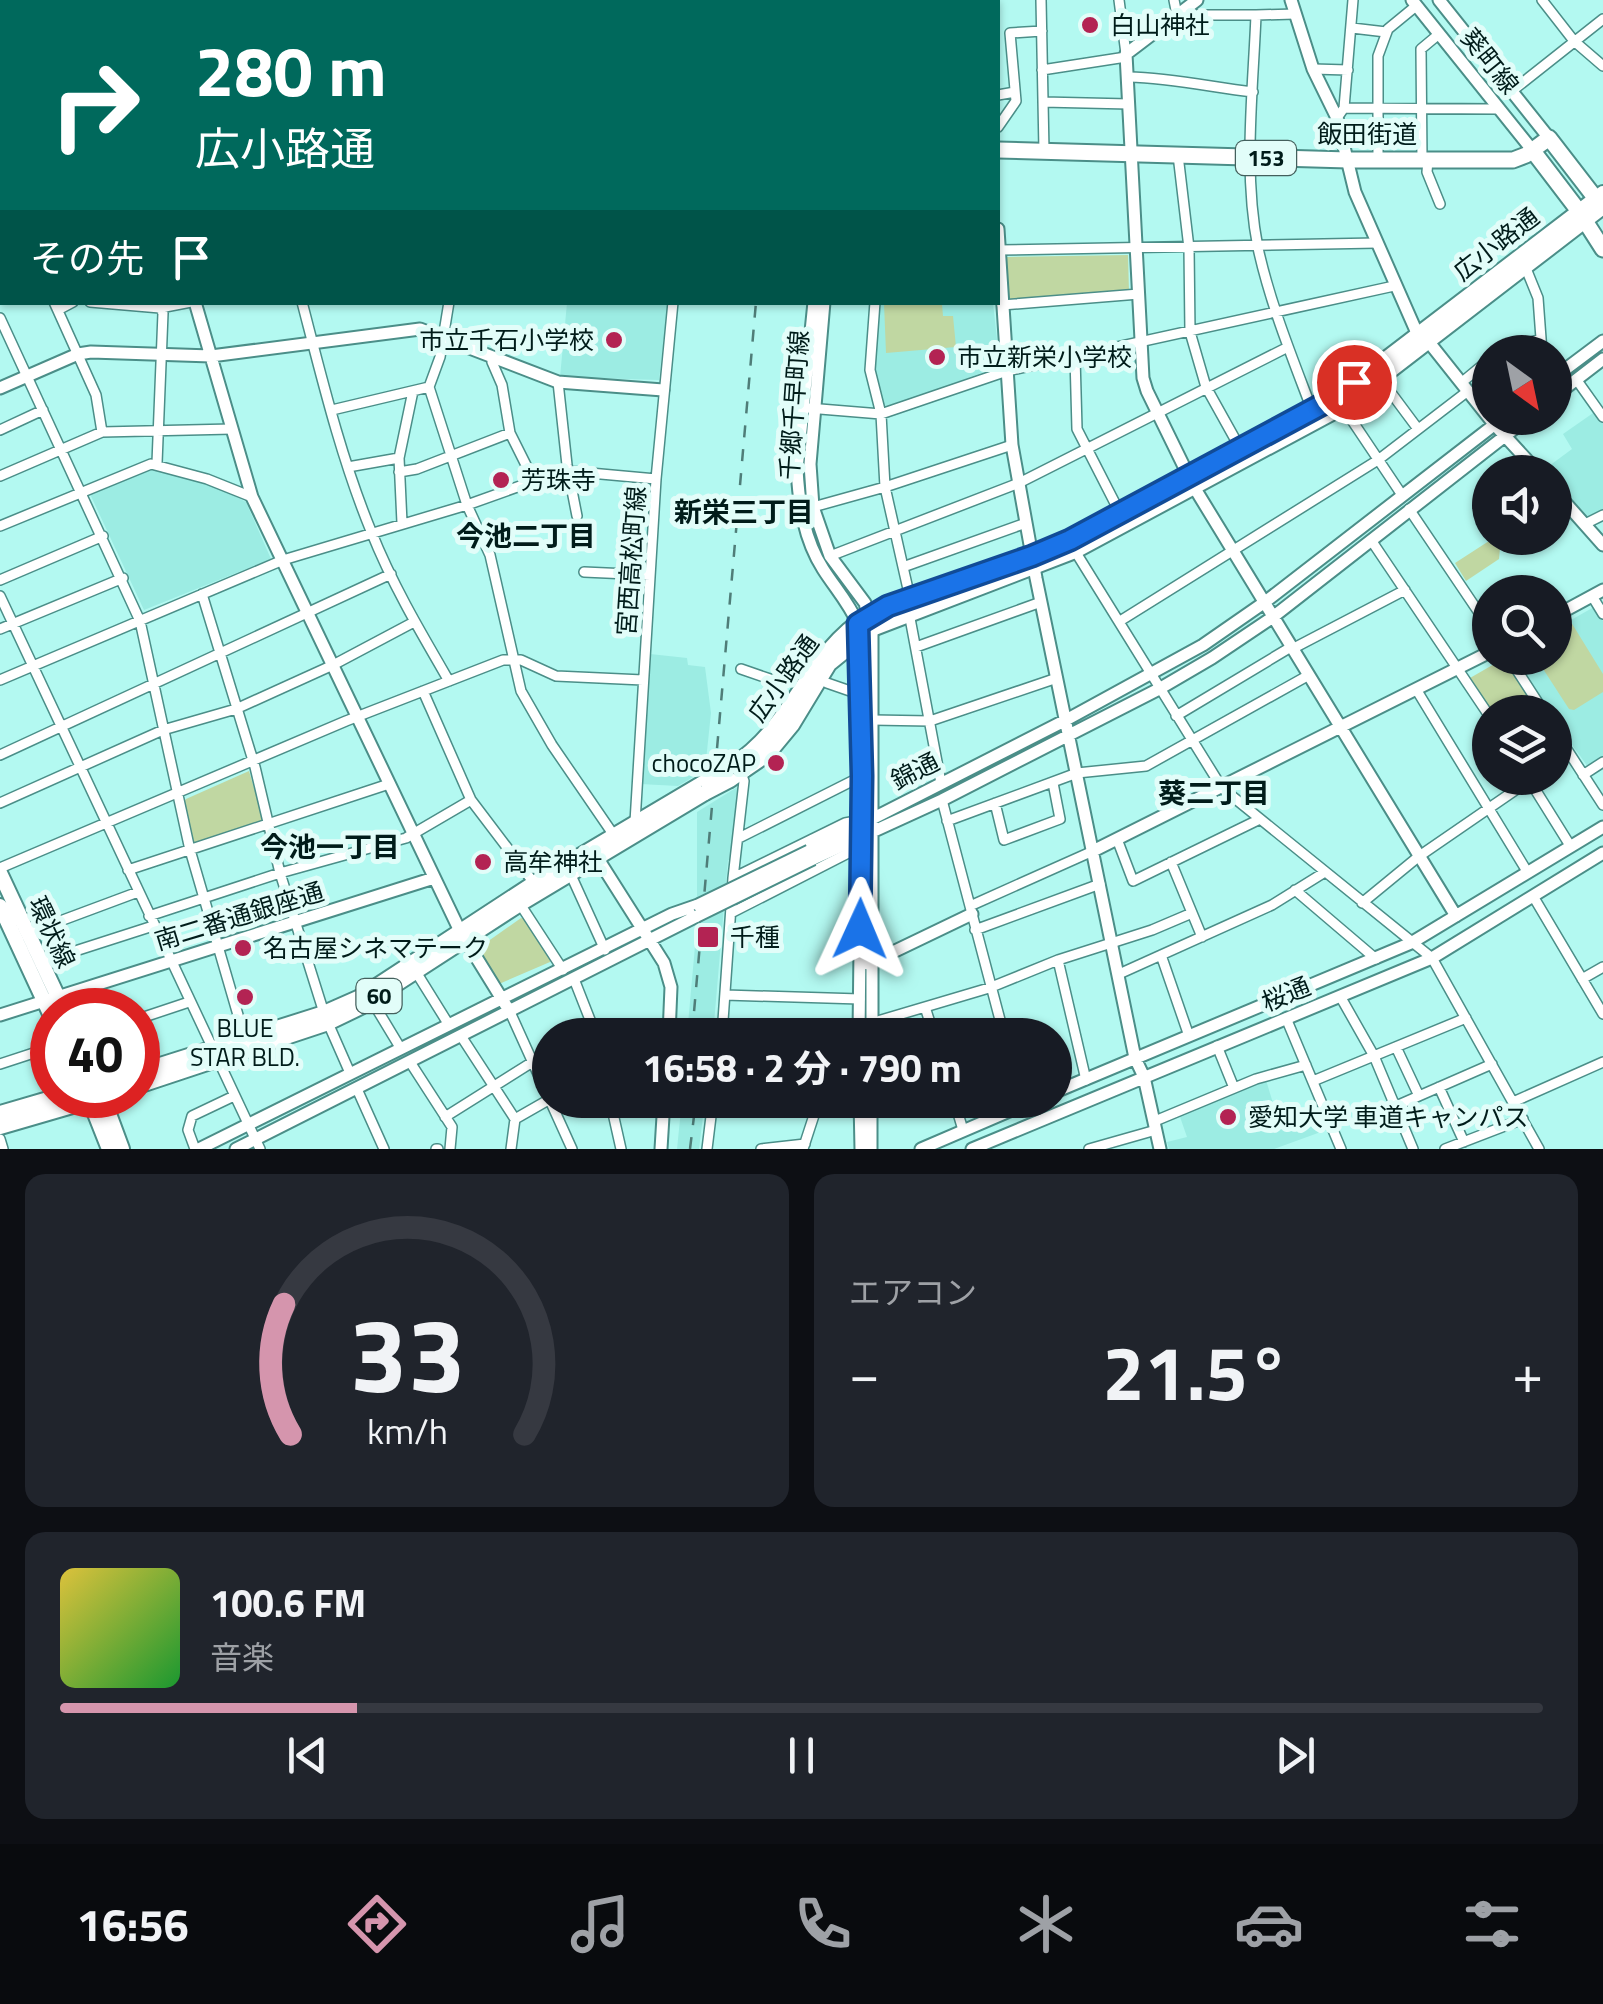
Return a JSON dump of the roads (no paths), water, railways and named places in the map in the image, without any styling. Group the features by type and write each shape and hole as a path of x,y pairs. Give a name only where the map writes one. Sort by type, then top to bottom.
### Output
{"highway":[{"name":"飯田街道","path":"1000,150 1348,160 1513,160 1549,138"},
{"path":"1549,138 1601,203"},
{"path":"1532,151 1603,249"}],"main road":[{"name":"広小路通","path":"1033,563 1120,514 1343,407 1423,337 1601,203"},
{"name":"広小路通","path":"160,1067 215,1055 245,1038 326,1018 520,904 570,873 613,834 734,773 783,720 821,657 864,626 910,606 1075,551 1240,448 1336,397 1525,266 1581,215"},
{"name":"広小路通","path":"160,1077 372,1001 534,883 706,787"},
{"name":"環状線","path":"0,870 16,937 42,962 50,988"},
{"name":"環状線","path":"0,906 46,988"},
{"path":"0,1113 30,1104"},
{"path":"0,1126 30,1117"},
{"path":"103,1118 108,1149"},
{"path":"108,1118 122,1149"}],"street":[{"path":"1041,0 1044,151"},
{"path":"1120,0 1128,77 1143,378 1155,412 1191,482 1456,916"},
{"path":"1174,0 1177,15"},
{"path":"1042,70 1126,56 1197,0"},
{"path":"1291,0 1313,69 1341,113"},
{"path":"1353,0 1341,113 1355,192 1394,286 1423,337 1472,394"},
{"name":"葵町線","path":"1439,0 1549,138"},
{"path":"1542,0 1574,41 1603,66"},
{"path":"1378,160 1378,56 1386,32 1414,3"},
{"name":"葵町線","path":"1414,3 1532,151"},
{"path":"1177,15 1295,14"},
{"path":"1256,15 1250,158 1258,246 1288,347 1312,410"},
{"path":"1512,90 1603,19"},
{"path":"1352,28 1386,32"},
{"path":"1000,124 1016,101 1010,33 1042,32"},
{"path":"1439,34 1421,49 1420,109 1427,172 1440,204"},
{"path":"1313,69 1348,70"},
{"path":"1128,77 1171,78 1253,92"},
{"path":"1000,95 1015,92"},
{"path":"1043,102 1129,104"},
{"path":"1341,113 1500,108"},
{"path":"1178,155 1188,248 1190,332 1206,387 1240,448"},
{"path":"1000,250 1376,243"},
{"path":"1525,266 1538,298 1541,335"},
{"path":"1000,268 1012,445 1033,563 1136,1058 1160,1149"},
{"path":"809,408 881,414 1007,371 1394,286"},
{"path":"1002,305 1139,294"},
{"path":"157,464 159,305"},
{"path":"194,305 252,497 412,835 462,935 510,1012 532,1058"},
{"path":"303,305 348,468 371,532 414,622 450,681"},
{"path":"448,305 440,356 429,387 467,505 493,566 520,691 613,834"},
{"name":"宮西高松町線","path":"634,822 672,305"},
{"name":"千郷千早町線","path":"814,305 809,408 813,507 830,556 860,593 864,626"},
{"name":"千郷千早町線","path":"824,305 797,470 802,516 820,564 864,626"},
{"path":"876,305 870,370 881,414 885,487 942,782"},
{"path":"56,306 96,396 102,432"},
{"path":"0,318 140,621 176,795 245,1038"},
{"path":"0,388 78,354 210,356 420,328 558,382 663,390"},
{"path":"1572,364 1603,341"},
{"path":"830,556 1019,482 1288,347"},
{"path":"494,357 510,432 534,481"},
{"path":"1075,357 1077,429 1120,514"},
{"path":"1572,382 1603,359"},
{"path":"1380,378 1418,429"},
{"path":"1120,621 1378,460 1472,379"},
{"path":"1576,379 1603,416"},
{"path":"558,382 577,516"},
{"path":"332,410 429,387"},
{"path":"402,523 399,458 412,391"},
{"path":"1343,407 1402,495"},
{"path":"0,430 43,410"},
{"path":"0,476 102,432 232,429"},
{"path":"399,472 510,432"},
{"name":"錦通","path":"864,831 942,782 1153,674 1265,602 1480,435"},
{"path":"1504,436 1522,455"},
{"name":"錦通","path":"236,1149 258,1144 574,979 647,935 811,855 942,800 1160,689 1273,617 1504,436"},
{"path":"813,507 1012,445"},
{"path":"348,468 399,458"},
{"path":"0,526 157,464 252,497"},
{"path":"0,680 283,560 534,481 568,471 656,479"},
{"path":"1410,510 1472,602"},
{"path":"1572,511 1603,545"},
{"path":"1584,524 1603,515"},
{"path":"903,567 1026,522"},
{"path":"0,580 103,536"},
{"path":"1371,540 1475,695"},
{"path":"1075,551 1222,788 1432,958 1538,1149"},
{"path":"584,572 650,575"},
{"path":"0,755 391,574"},
{"path":"0,630 122,578"},
{"path":"1176,716 1292,648 1405,590"},
{"path":"1572,607 1597,593 1603,614"},
{"path":"202,594 253,762 280,873 326,1018 350,1074"},
{"path":"0,596 258,1144"},
{"path":"916,646 1041,602"},
{"path":"0,803 163,730 236,709 333,665 414,622"},
{"path":"864,626 860,692 865,1018"},
{"path":"864,626 872,720 864,831"},
{"path":"0,870 356,717 512,658 556,676 643,680"},
{"path":"866,964 1472,661"},
{"path":"742,669 770,679"},
{"path":"948,821 1078,773 1146,766 1308,675"},
{"path":"872,720 930,721 1057,678"},
{"path":"827,683 860,692"},
{"path":"1416,689 1528,874"},
{"path":"422,691 471,800 534,883"},
{"path":"1572,757 1603,806"},
{"path":"1583,775 1603,762"},
{"path":"723,1018 744,781 734,773"},
{"path":"739,838 862,776"},
{"path":"995,803 1004,840 1060,819 1054,783"},
{"path":"128,870 389,784"},
{"path":"1362,902 1504,795"},
{"path":"1540,795 1571,847"},
{"path":"42,962 205,897 412,835 471,800"},
{"path":"942,800 998,1018"},
{"path":"1118,840 1133,880 1258,820"},
{"path":"733,878 844,823 864,831"},
{"name":"桜通","path":"1072,1085 1411,943 1603,827"},
{"path":"731,913 864,831"},
{"path":"594,852 664,963 671,988 670,1018"},
{"name":"桜通","path":"972,1149 1005,1142 1144,1077 1432,958 1603,854"},
{"path":"1172,862 1202,937"},
{"path":"1118,974 1272,905 1325,872"},
{"path":"570,873 604,950"},
{"name":"南二番通銀座通","path":"96,988 434,878"},
{"path":"975,930 1100,884"},
{"path":"1295,890 1376,959"},
{"path":"16,937 138,892"},
{"path":"1533,896 1603,1013"},
{"path":"520,904 563,970"},
{"path":"894,1018 989,988 1192,914"},
{"name":"錦通","path":"197,1149 604,950 647,935"},
{"path":"1160,955 1189,1036"},
{"path":"1058,960 1086,1080"},
{"path":"863,1018 860,999 866,964"},
{"path":"1582,979 1603,967"},
{"path":"416,972 449,1024"},
{"path":"574,979 590,1018"},
{"path":"725,995 860,999"},
{"path":"1340,996 1374,1056 1412,1149"},
{"path":"372,1001 401,1049"},
{"path":"160,1011 189,1002"},
{"path":"925,1007 929,1018"},
{"name":"南二番通銀座通","path":"0,1015 30,1008"},
{"path":"1286,1018 1341,1149"},
{"path":"1313,1081 1466,1018"},
{"path":"461,1036 515,1119 511,1149"},
{"path":"1217,1046 1234,1088"},
{"path":"1396,1047 1418,1096"},
{"path":"0,1064 30,1054"},
{"path":"445,1117 532,1061"},
{"path":"410,1062 452,1127 450,1149"},
{"path":"1513,1102 1603,1062"},
{"path":"1090,1149 1127,1144 1234,1088 1306,1064"},
{"path":"1396,1106 1492,1064"},
{"path":"1439,1087 1464,1142"},
{"path":"358,1089 384,1149"},
{"path":"197,1149 188,1130 192,1116 234,1096"},
{"path":"515,1119 532,1110"},
{"path":"558,1118 572,1149"},
{"path":"614,1118 621,1149"},
{"path":"661,1149 663,1118"},
{"path":"707,1149 711,1118"},
{"path":"761,1149 804,1147 813,1118"},
{"path":"861,1149 865,1118"},
{"path":"868,1118 871,1149"},
{"path":"959,1118 963,1130"},
{"path":"921,1149 990,1118"},
{"path":"1445,1149 1523,1119"},
{"path":"0,1139 3,1149"}],"railway":[{"path":"693,1018 756,305"},
{"path":"690,1149 694,1118"}],"place":[{"name":"白山神社","path":"1090,25"},
{"name":"市立千石小学校","path":"614,340"},
{"name":"市立新栄小学校","path":"937,357"},
{"name":"芳珠寺","path":"501,480"},
{"name":"chocoZAP","path":"776,763"},
{"name":"高牟神社","path":"483,862"},
{"name":"千種","path":"708,937"},
{"name":"名古屋シネマテーク","path":"243,948"},
{"name":"BLUE STAR BLD.","path":"245,997"},
{"name":"愛知大学 車道キャンパス","path":"1228,1117"}],"district":[{"name":"新栄三丁目","path":"744,511"},
{"name":"今池二丁目","path":"526,535"},
{"name":"葵二丁目","path":"1214,792"},
{"name":"今池一丁目","path":"330,846"}]}
